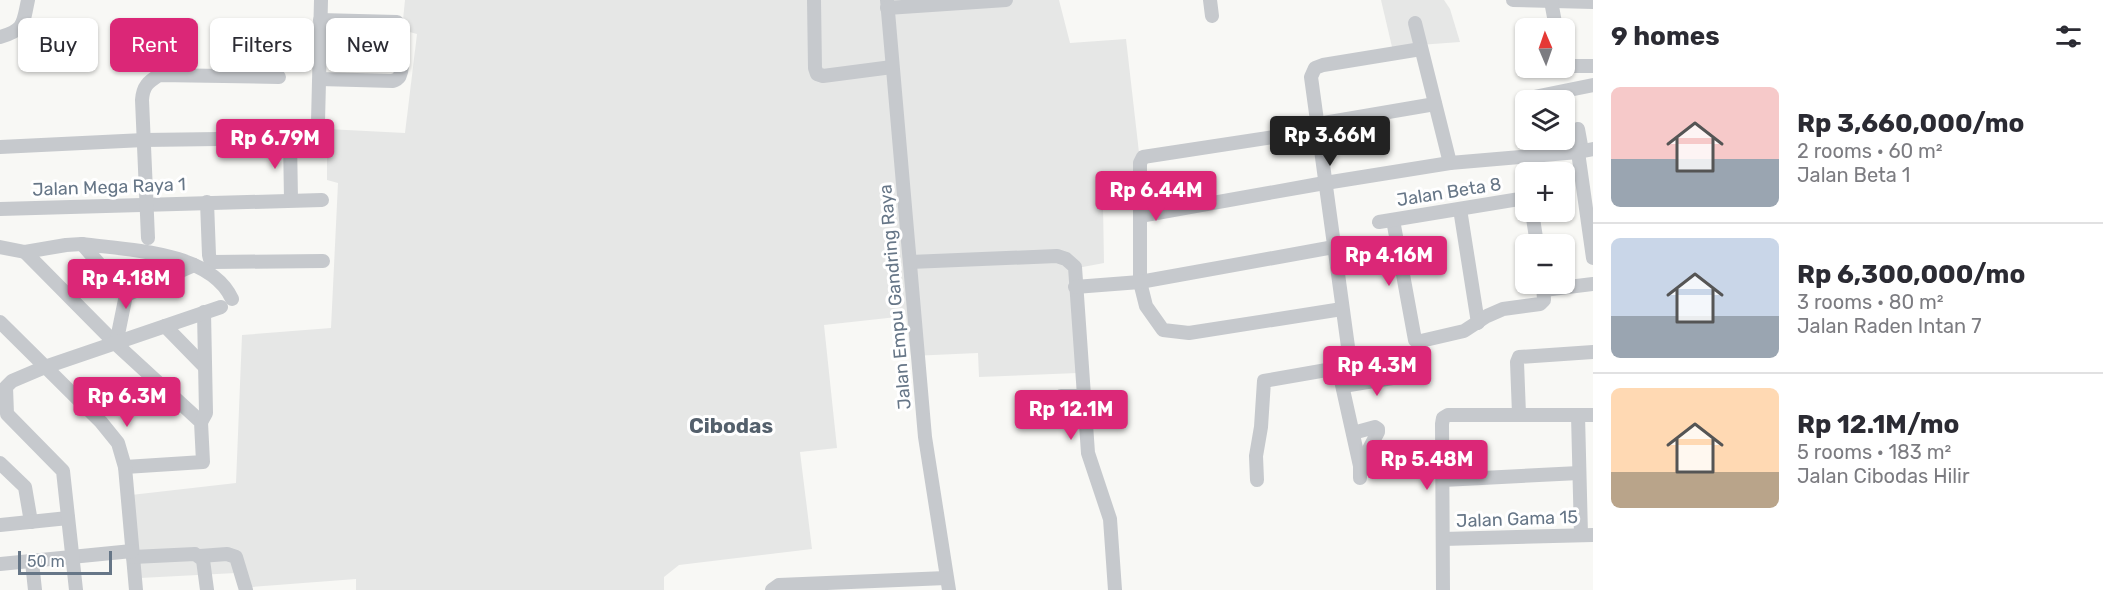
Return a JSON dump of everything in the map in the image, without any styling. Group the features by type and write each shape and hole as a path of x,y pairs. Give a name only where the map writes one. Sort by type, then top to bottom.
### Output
{"street":[{"path":"0,37 20,29 28,0"},
{"path":"0,147 144,140 290,140 305,138 314,130 318,122 321,0"},
{"path":"814,0 817,74 822,76 892,67"},
{"path":"887,4 1006,0"},
{"path":"1210,0 1212,16"},
{"path":"1513,0 1593,2"},
{"path":"1551,1 1554,18"},
{"name":"Jalan Empu Gandring Raya","path":"887,4 925,437 948,584"},
{"path":"320,79 393,81 400,76 402,30 397,22 321,20"},
{"path":"1415,23 1450,163"},
{"path":"1353,433 1375,427 1378,429 1360,472 1338,368 1337,357 1348,354 1311,77 1315,68 1323,65 1421,49"},
{"path":"1575,67 1593,66"},
{"path":"148,238 143,91 147,84 159,75 279,77"},
{"path":"1566,78 1569,90 1593,85"},
{"path":"1342,309 1189,333 1163,330 1146,306 1140,282 1141,161 1147,155 1318,127 1435,104"},
{"path":"1578,129 1584,151 1593,258"},
{"path":"290,140 291,200"},
{"path":"1140,216 1450,163 1584,151"},
{"path":"1530,162 1531,156"},
{"name":"Jalan Mega Raya 1","path":"0,209 322,200"},
{"name":"Jalan Beta 8","path":"1478,323 1464,331 1421,341 1415,340 1386,221 1515,200"},
{"path":"207,202 209,255 213,262 323,261"},
{"path":"1460,209 1478,323 1494,312 1540,304 1546,294"},
{"path":"82,244 126,295"},
{"path":"0,247 25,252 82,244 183,259 227,288 227,303 8,383 6,409 9,415 62,469 76,590"},
{"path":"1075,287 1140,282 1334,247"},
{"path":"25,252 116,344 201,422"},
{"path":"910,262 1057,256 1066,259 1075,267 1088,453 1110,519 1115,590"},
{"path":"126,295 194,265"},
{"path":"1575,286 1593,284"},
{"path":"116,344 126,295"},
{"path":"125,467 203,462 201,422 206,413 204,312"},
{"path":"0,322 111,433 123,454 136,590"},
{"path":"165,326 204,366"},
{"path":"1519,414 1517,362 1519,357 1593,352"},
{"path":"1257,480 1256,456 1261,427 1264,381 1338,368"},
{"path":"1343,386 1406,376"},
{"path":"1061,396 1084,396"},
{"path":"1443,590 1443,418 1448,415 1593,415"},
{"path":"1578,415 1579,473 1587,535"},
{"path":"0,463 26,487 31,522"},
{"path":"1443,480 1579,473"},
{"path":"0,525 68,518"},
{"name":"Jalan Gama 15","path":"1443,539 1587,535"},
{"path":"0,564 132,554 188,553 200,556 227,554 236,557 246,590"},
{"path":"200,556 204,563 207,590"},
{"path":"32,562 35,590"},
{"path":"772,590 779,585 948,584"}],"shaded area":[{"path":"405,0 1059,0 1070,43 1126,39 1145,205 1103,205 1104,263 1072,269 1078,373 979,377 978,353 911,356 906,316 824,325 837,448 800,452 812,549 679,565 664,577 664,590 356,590 356,579 239,588 236,573 140,578 131,495 236,483 242,335 331,328 338,183 327,180 327,129 405,133 417,34 410,32 410,18 403,18"},
{"path":"1381,0 1444,0 1450,9 1460,42 1392,47"}],"district":[{"name":"Cibodas","path":"731,426"}]}
